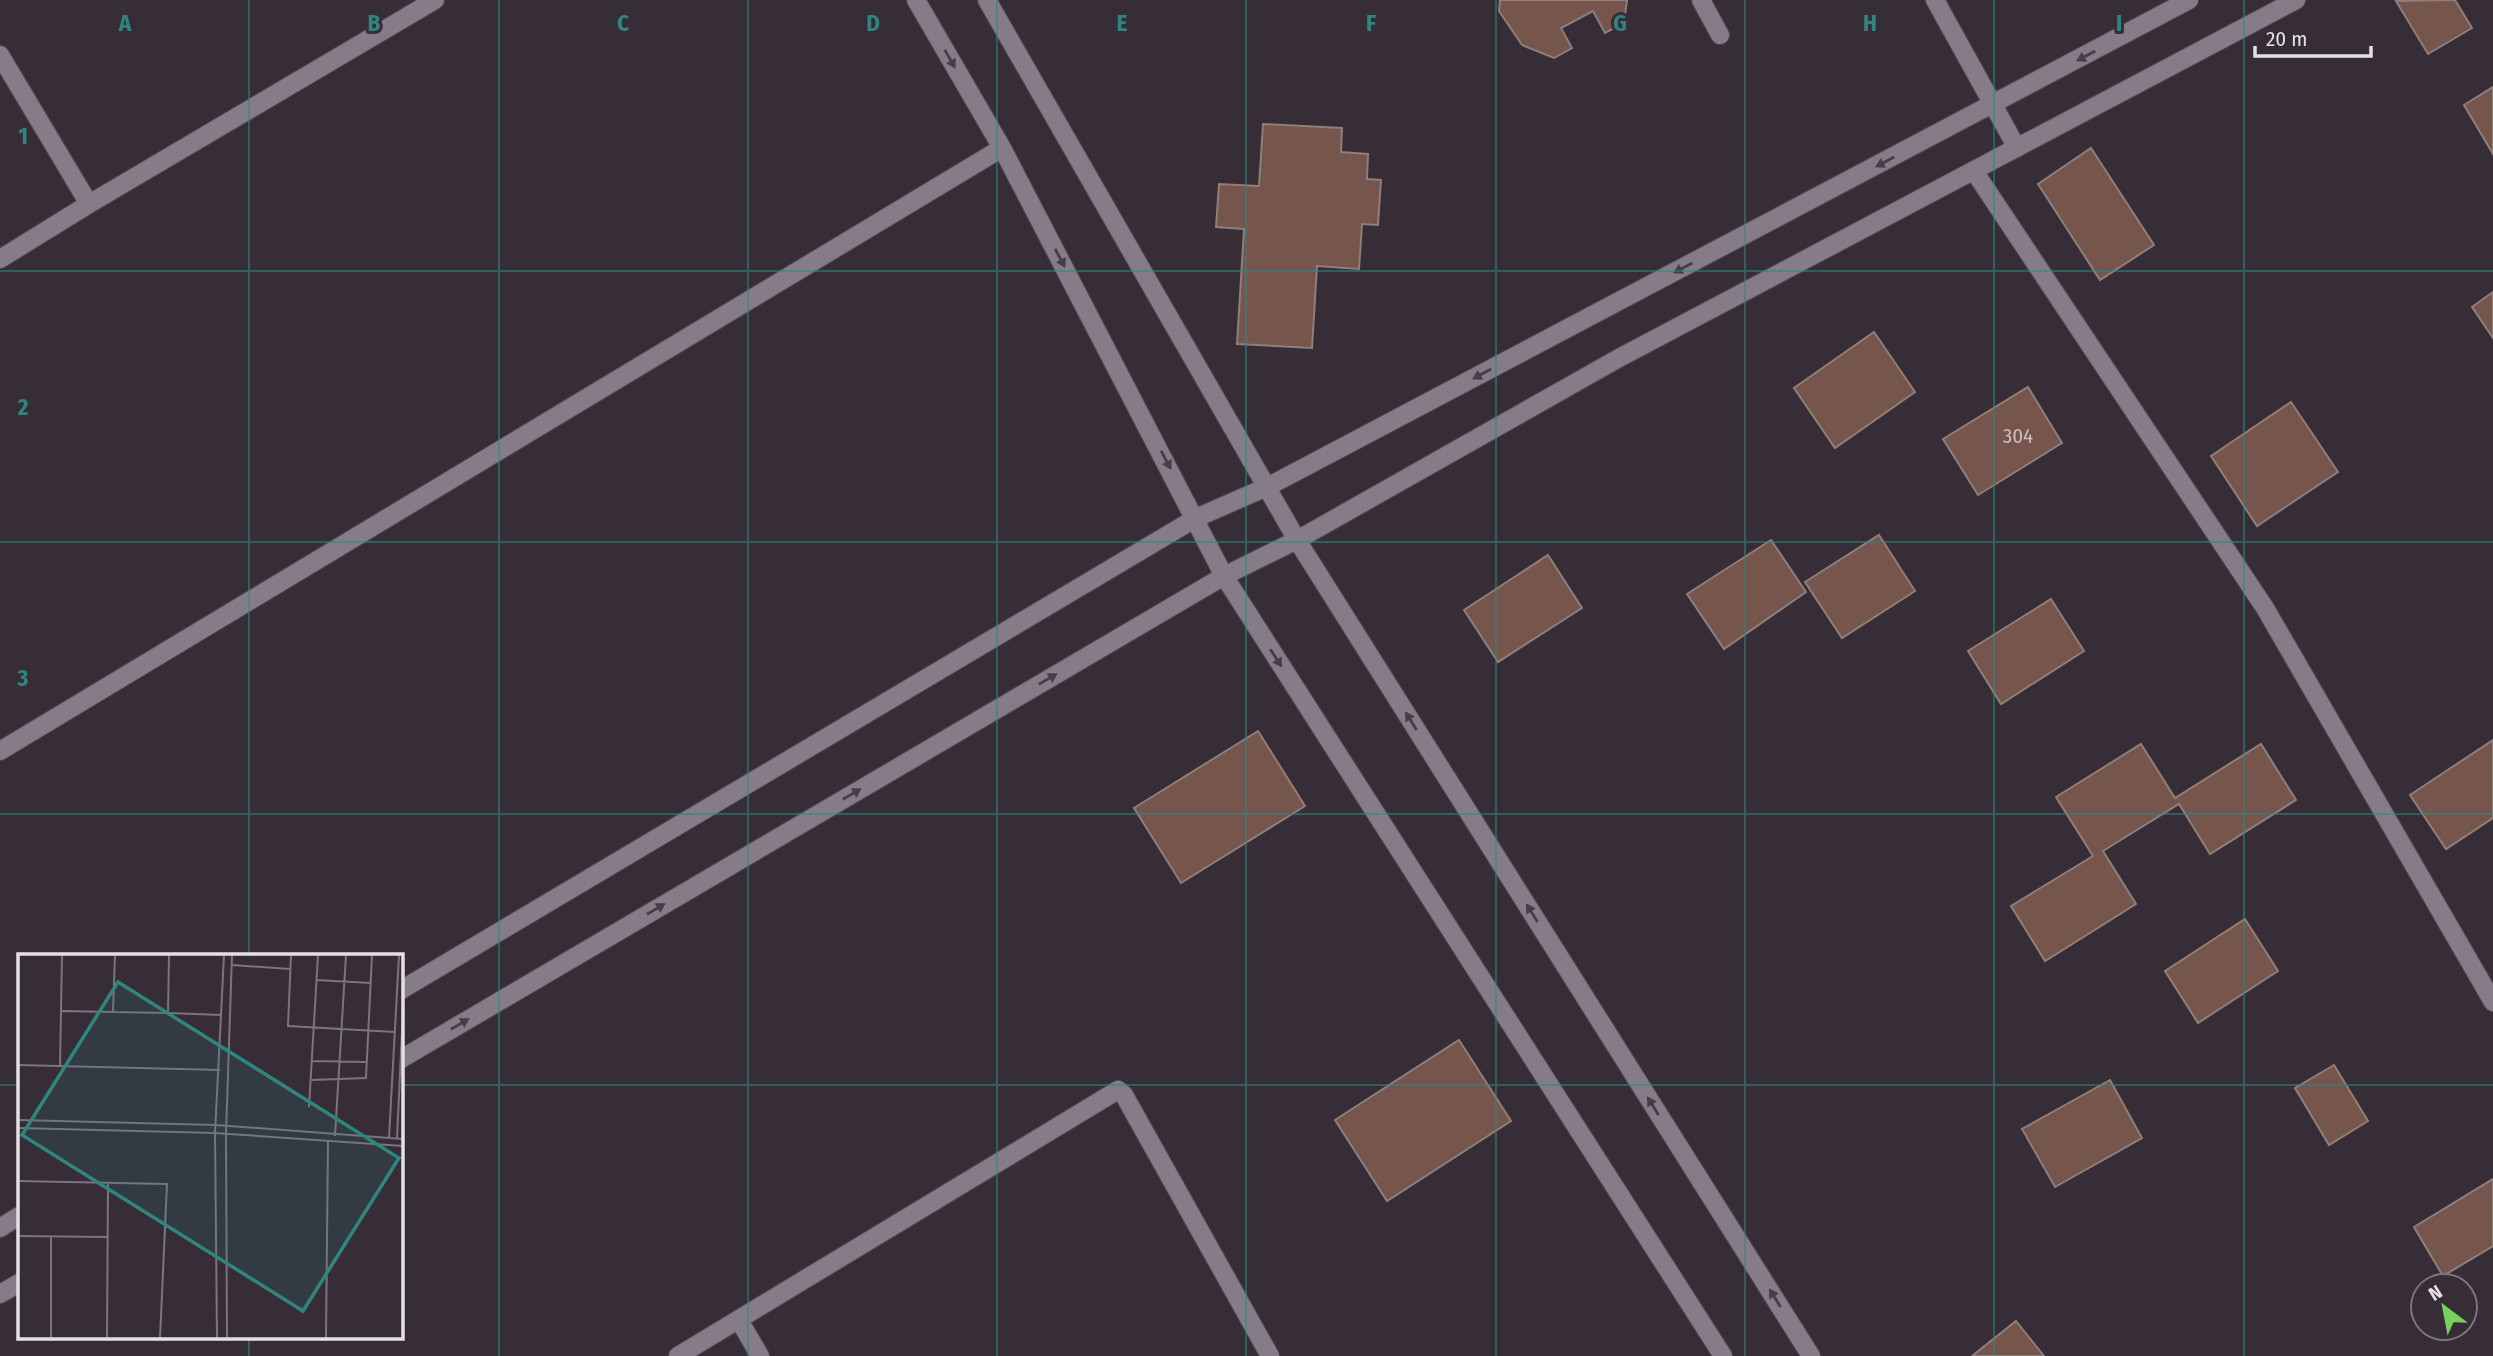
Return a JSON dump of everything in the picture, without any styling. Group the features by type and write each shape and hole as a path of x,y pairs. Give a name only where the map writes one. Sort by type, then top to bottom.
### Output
{"street":[{"path":"0,259 435,0"},
{"path":"916,0 1002,148 1224,576 1723,1356"},
{"path":"987,0 1269,485 1297,540 1811,1356"},
{"path":"1701,0 1720,35"},
{"path":"1935,0 2017,148"},
{"path":"402,989 1196,518 1269,485 2189,0"},
{"path":"402,1058 1224,576 1297,540 1619,358 2296,0"},
{"path":"0,55 89,204"},
{"path":"0,751 1002,148"},
{"path":"1974,171 2264,608 2493,1002"},
{"path":"678,1356 1118,1090 1124,1095 1270,1356"},
{"path":"0,1228 18,1217"},
{"path":"0,1294 18,1284"},
{"path":"739,1320 760,1356"}],"building":[{"path":"1500,0 1627,0 1624,23 1605,33 1593,11 1561,28 1572,48 1554,58 1522,45 1499,11"},
{"path":"2455,0 2472,28 2428,54 2396,1"},
{"path":"2493,87 2493,154 2464,105"},
{"path":"1263,124 1342,128 1341,152 1368,154 1367,179 1381,180 1378,225 1362,224 1359,269 1317,266 1312,348 1237,344 1244,229 1216,227 1219,184 1259,186"},
{"path":"2091,148 2154,245 2100,280 2038,184"},
{"path":"2493,292 2493,338 2472,307"},
{"path":"1874,332 1915,392 1835,448 1794,388"},
{"path":"2028,387 2062,443 1978,495 1943,439"},
{"path":"2291,402 2338,472 2257,526 2211,456"},
{"path":"1879,535 1915,591 1842,638 1805,582"},
{"path":"1771,540 1806,592 1724,649 1687,594"},
{"path":"1548,555 1582,608 1498,662 1464,610"},
{"path":"2051,599 2084,651 2001,704 1968,651"},
{"path":"1258,731 1305,806 1181,883 1134,808"},
{"path":"2493,740 2493,818 2446,849 2410,795"},
{"path":"2141,744 2175,798 2261,744 2296,800 2210,854 2179,804 2103,851 2136,904 2045,961 2011,906 2093,856 2056,797"},
{"path":"2245,919 2278,971 2198,1023 2165,971"},
{"path":"1459,1040 1511,1121 1387,1201 1335,1120"},
{"path":"2334,1065 2368,1121 2329,1145 2295,1088"},
{"path":"2110,1080 2142,1138 2055,1187 2022,1129"},
{"path":"2493,1179 2493,1246 2450,1272 2441,1272 2414,1227"},
{"path":"2016,1321 2044,1356 1972,1356"}]}
